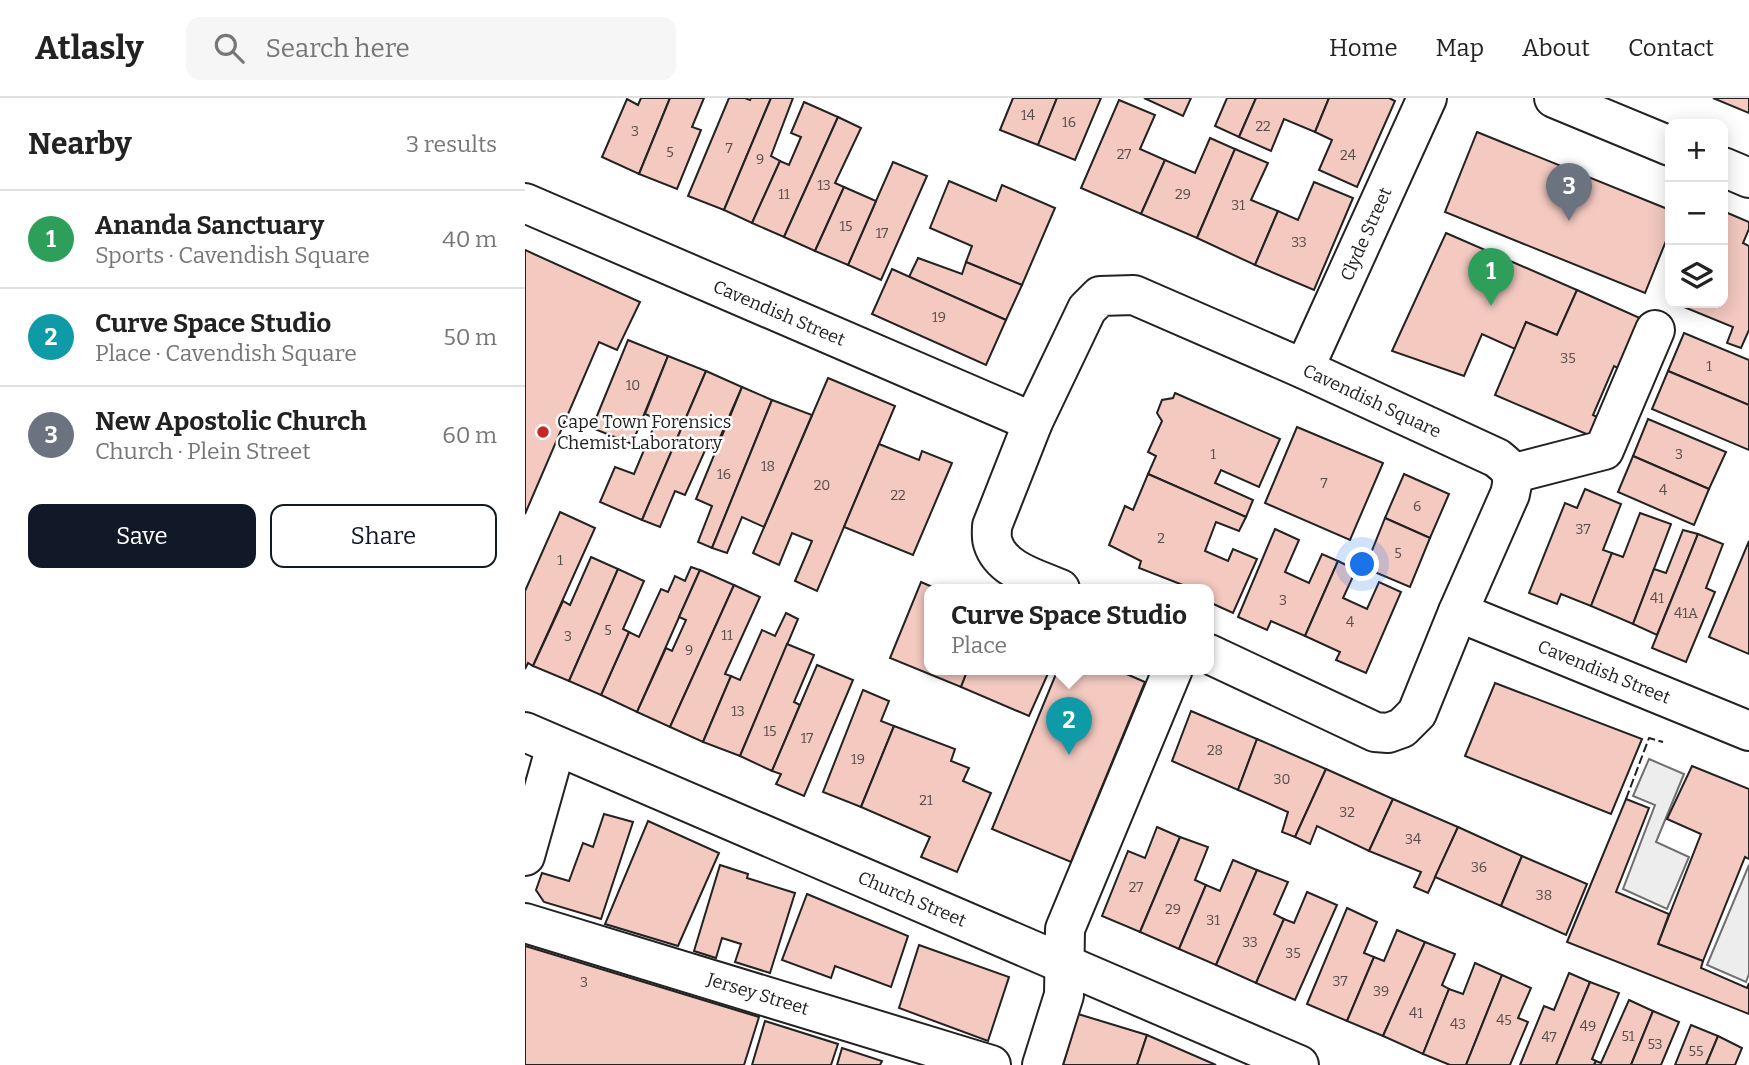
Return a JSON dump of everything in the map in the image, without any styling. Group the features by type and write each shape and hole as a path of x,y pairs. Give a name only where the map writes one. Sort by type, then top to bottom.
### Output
{"street":[{"name":"Clyde Street","path":"1304,369 1427,98"},
{"path":"1554,98 1665,144"},
{"path":"1728,169 1749,178"},
{"name":"Cavendish Street","path":"525,203 1033,422"},
{"name":"Cavendish Square","path":"1048,584 1016,570 1000,556 992,541 992,526 1033,422 1087,309 1100,296 1134,295 1304,369 1497,458 1509,468 1511,474"},
{"path":"1214,656 1375,732 1388,733 1402,728 1417,713 1510,494 1513,480 1511,474 1604,450 1654,330"},
{"name":"Cavendish Street","path":"1458,612 1749,731"},
{"path":"1042,1065 1064,995 1065,929 1171,675"},
{"path":"525,856 541,739"},
{"name":"Church Street","path":"541,739 1299,1065"},
{"name":"Jersey Street","path":"525,923 991,1065"}],"shaded area":[{"path":"1649,759 1684,774 1656,842 1689,857 1667,909 1623,889 1655,805 1633,796"},
{"path":"1749,865 1749,974 1746,982 1707,965"}],"building":[{"path":"641,98 670,98 639,174 602,157 627,99 638,105"},
{"path":"670,98 704,98 692,127 701,130 677,189 639,174"},
{"path":"729,98 771,98 724,210 688,196"},
{"path":"771,98 793,98 771,156 780,161 752,223 724,210"},
{"path":"1013,98 1057,98 1038,145 1000,130"},
{"path":"1057,98 1101,98 1075,160 1038,145"},
{"path":"1144,98 1191,98 1183,116"},
{"path":"1227,98 1256,98 1239,137 1215,126"},
{"path":"1256,98 1329,98 1315,132 1284,119 1271,151 1239,137"},
{"path":"1329,98 1389,98 1395,101 1357,187 1319,170 1332,140 1315,132"},
{"path":"1713,98 1749,98 1749,113"},
{"path":"1119,100 1155,115 1140,149 1165,160 1141,214 1081,188"},
{"path":"804,102 838,117 784,237 752,223 780,161 789,165 801,137 791,133"},
{"path":"838,117 861,128 835,183 844,187 815,251 784,237"},
{"path":"1477,132 1665,208 1665,243 1645,293 1445,212"},
{"path":"1210,138 1235,149 1197,238 1141,214 1165,160 1195,173"},
{"path":"1235,149 1268,163 1251,200 1278,211 1255,265 1197,238"},
{"path":"893,162 927,176 881,280 848,265"},
{"path":"949,181 996,201 1002,185 1055,208 1022,285 966,262 972,246 930,228"},
{"path":"1314,182 1353,198 1314,290 1255,265 1278,211 1298,220"},
{"path":"844,187 876,201 848,265 815,251"},
{"path":"1728,213 1749,222 1743,243 1749,246 1749,330 1741,348 1727,343 1733,327 1686,308 1728,308"},
{"path":"1446,233 1577,290 1557,335 1526,322 1515,349 1482,334 1464,376 1392,351"},
{"name":"Cape Town Forensics Chemist Laboratory","path":"525,250 640,302 617,350 599,342 525,514"},
{"path":"918,258 962,274 966,262 1022,285 1006,320 909,277"},
{"path":"892,269 1006,320 986,365 872,314"},
{"path":"1577,290 1642,319 1620,369 1614,366 1593,415 1599,418 1591,436 1495,395 1526,322 1557,335"},
{"path":"1684,333 1749,360 1749,405 1668,371"},
{"path":"628,340 668,356 632,444 592,428"},
{"path":"668,356 706,371 642,520 600,502 615,467 634,474 657,419 645,414"},
{"path":"706,371 742,387 715,449 707,446 685,495 675,491 660,527 642,520"},
{"path":"1668,371 1749,405 1749,450 1652,409"},
{"path":"828,378 895,406 817,591 795,581 812,541 792,533 779,565 753,553"},
{"path":"742,387 772,400 712,548 698,542 712,506 696,499"},
{"path":"1175,393 1280,439 1259,487 1221,470 1215,483 1253,500 1246,517 1148,474 1156,456 1148,452 1162,421 1157,413 1162,400 1173,398"},
{"path":"772,400 812,415 764,527 742,517 727,553 712,548"},
{"path":"1648,419 1726,452 1709,489 1633,456"},
{"path":"1297,427 1383,463 1350,540 1265,503"},
{"path":"879,444 919,460 922,451 952,463 913,555 844,527"},
{"path":"1633,456 1709,489 1694,525 1618,492"},
{"path":"1148,474 1246,517 1239,531 1216,522 1205,551 1228,561 1233,549 1257,559 1233,613 1214,604 1214,584 1180,584 1139,568 1141,561 1109,545 1125,506 1133,510"},
{"path":"1404,474 1449,494 1430,538 1385,518"},
{"path":"1585,489 1621,504 1603,550 1612,553 1591,606 1561,594 1557,604 1529,593 1565,503 1577,508"},
{"path":"560,512 595,528 533,666 528,663 525,669 525,591"},
{"path":"1640,513 1671,524 1633,624 1591,606 1612,553 1623,557"},
{"path":"1385,518 1430,538 1410,587 1365,568"},
{"path":"1275,529 1299,540 1285,572 1309,583 1322,554 1338,561 1305,636 1271,621 1267,630 1238,617"},
{"path":"1683,530 1698,534 1657,635 1633,624 1654,569 1666,573"},
{"path":"1698,534 1723,544 1706,588 1715,592 1686,662 1652,648"},
{"path":"1749,541 1749,654 1709,637"},
{"path":"591,557 618,569 569,681 533,666 563,601 570,605"},
{"path":"1338,561 1356,570 1343,598 1367,609 1379,582 1401,592 1366,673 1336,660 1340,652 1305,636"},
{"path":"691,567 700,570 637,712 601,695 629,632 639,637 661,589 668,592 675,576 685,581"},
{"path":"618,569 644,581 623,629 629,632 601,695 569,681"},
{"path":"700,570 734,585 670,727 637,712 666,648 672,651 686,620 679,617"},
{"path":"921,582 926,584 924,672 890,658"},
{"path":"734,585 760,597 725,674 731,676 703,742 670,727"},
{"path":"786,613 798,619 740,756 703,742 731,676 740,680 762,630 775,636"},
{"path":"787,644 814,655 794,702 800,705 772,771 740,756"},
{"path":"817,665 853,680 804,796 776,784 781,774 772,771"},
{"path":"932,675 966,675 961,687"},
{"path":"966,675 1047,675 1029,716 961,687"},
{"path":"1056,675 1129,675 1145,682 1071,862 992,829"},
{"path":"1495,683 1642,739 1611,814 1465,756"},
{"path":"863,690 889,701 881,721 894,726 861,807 823,792"},
{"path":"1191,711 1257,739 1238,790 1172,761"},
{"path":"894,726 955,749 951,761 969,768 963,781 991,793 957,872 921,857 930,837 861,807"},
{"path":"1257,739 1326,769 1295,837 1282,832 1288,812 1238,790"},
{"path":"1692,766 1749,789 1749,859 1745,857 1703,961 1658,944 1701,834 1667,819"},
{"path":"1326,769 1393,799 1369,851 1317,826 1310,844 1295,837"},
{"path":"1393,799 1458,827 1428,893 1414,887 1421,872 1369,851"},
{"path":"1626,799 1649,808 1616,892 1669,914 1658,944 1703,961 1701,968 1747,988 1749,983 1749,1014 1567,942"},
{"path":"604,814 633,822 601,919 544,902 536,890 542,873 569,881 583,843 593,847"},
{"path":"648,821 719,853 678,946 605,924"},
{"path":"1157,827 1180,837 1140,932 1102,916 1128,851 1145,858"},
{"path":"1458,827 1522,856 1501,906 1435,877"},
{"path":"1180,837 1208,847 1195,880 1206,885 1179,949 1140,932"},
{"path":"1522,856 1587,884 1566,935 1501,906"},
{"path":"1233,860 1257,870 1216,965 1179,949 1206,885 1220,891"},
{"path":"720,865 748,874 747,878 795,893 770,973 735,962 741,944 722,938 716,958 694,951"},
{"path":"1257,870 1288,882 1274,914 1284,919 1256,983 1216,965"},
{"path":"1307,892 1337,905 1295,1000 1256,983 1284,919 1294,923"},
{"path":"807,894 908,936 891,987 835,966 831,978 782,960"},
{"path":"1347,908 1377,922 1364,953 1374,957 1347,1021 1307,1004"},
{"path":"1397,930 1425,942 1383,1036 1347,1021 1374,957 1384,961"},
{"path":"1425,942 1455,954 1442,985 1449,989 1423,1054 1383,1036"},
{"path":"919,945 1009,977 988,1041 899,1008"},
{"path":"525,946 759,1017 744,1065 525,1065"},
{"path":"1475,963 1502,975 1466,1065 1450,1065 1423,1054 1449,989 1463,994"},
{"path":"1569,973 1590,982 1556,1065 1520,1065 1544,1006 1554,1010"},
{"path":"1502,975 1531,988 1518,1018 1528,1022 1510,1065 1466,1065"},
{"path":"1590,982 1619,993 1592,1059 1596,1061 1594,1065 1556,1065"},
{"path":"1629,1000 1653,1011 1631,1065 1594,1065 1596,1061 1601,1063"},
{"path":"1653,1011 1679,1022 1661,1065 1631,1065"},
{"path":"1078,1014 1147,1035 1137,1065 1063,1065"},
{"path":"765,1021 838,1044 831,1065 752,1065"},
{"path":"1691,1025 1718,1036 1706,1065 1675,1065"},
{"path":"1147,1035 1216,1065 1137,1065"},
{"path":"1718,1036 1742,1048 1735,1065 1706,1065"},
{"path":"842,1048 882,1061 880,1065 837,1065"}],"fence":[{"path":"1626,799 1649,738 1663,742"}],"place":[{"name":"New Apostolic Church","path":"1569,221"},
{"name":"Ananda Sanctuary","path":"1491,306"},
{"name":"Cape Town Forensics Chemist Laboratory","path":"543,432"},
{"name":"Curve Space Studio","path":"1069,755"}]}
